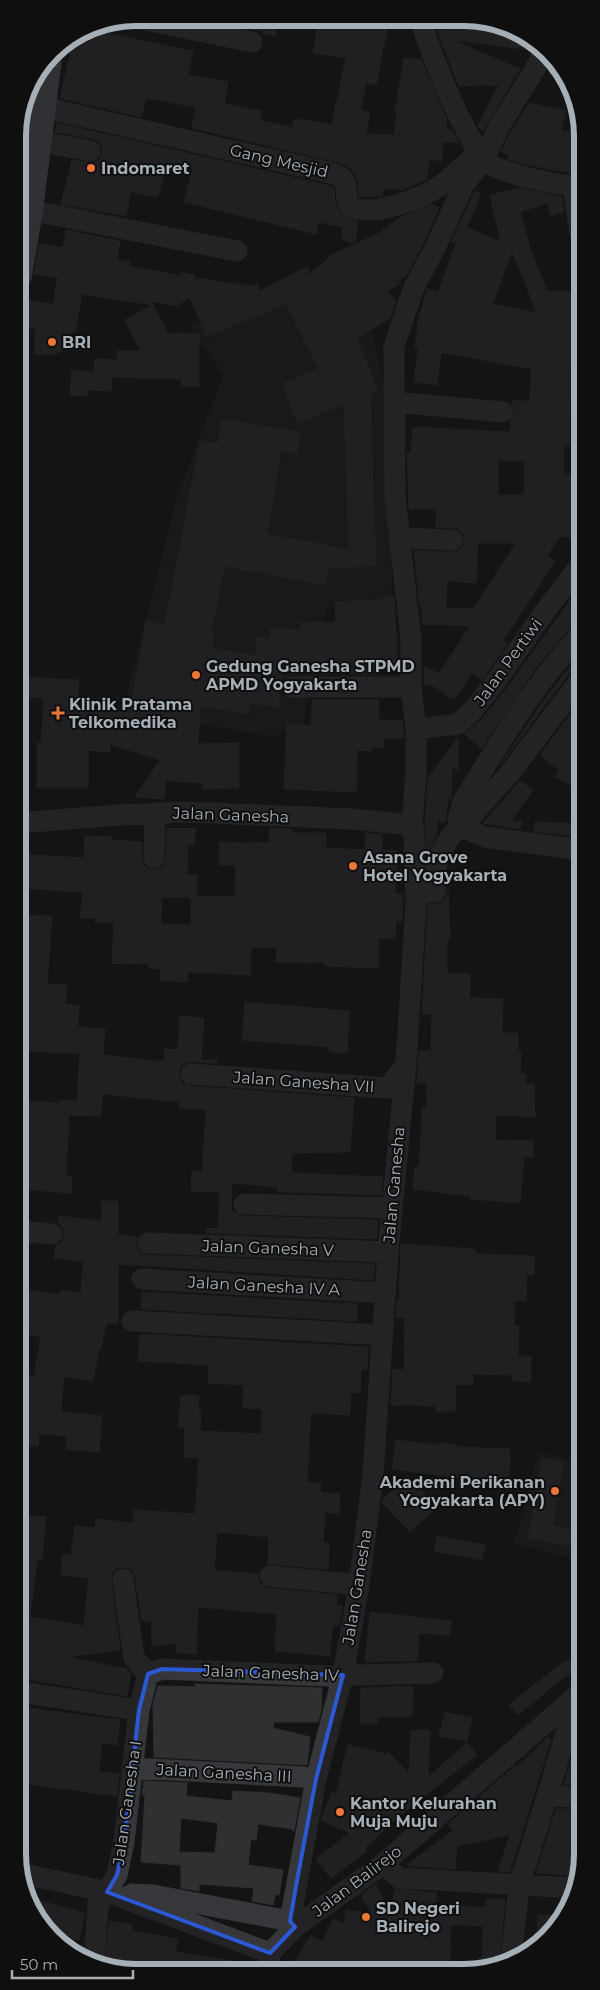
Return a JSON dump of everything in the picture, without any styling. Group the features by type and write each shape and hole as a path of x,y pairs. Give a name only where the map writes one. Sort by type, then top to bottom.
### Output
{"main road":[{"path":"26,193 30,144 42,106 46,74"}],"street":[{"path":"175,26 252,42"},
{"path":"422,26 443,84 456,113 481,156 501,170 574,185"},
{"path":"412,827 416,771 416,729 411,687 411,639 395,497 392,358 394,346 414,287 436,248 464,184 541,57"},
{"name":"Gang Mesjid","path":"42,106 156,134 335,174 344,178 346,182 346,197 350,205 361,210 382,209 425,194 481,156"},
{"path":"30,144 90,151"},
{"path":"26,217 237,251"},
{"path":"394,402 503,412"},
{"path":"399,538 452,540"},
{"name":"Jalan Pertiwi","path":"416,729 458,724 473,710 574,573"},
{"path":"574,642 553,665 529,698 463,801 458,819 463,826 485,837 574,849"},
{"path":"292,687 411,687"},
{"path":"416,892 435,892 435,874 438,863 455,831 463,826 510,773 574,688"},
{"name":"Jalan Ganesha","path":"26,822 155,813 198,812 352,819 402,824 412,827 414,830 416,892 406,1064 388,1252 373,1475 359,1585 343,1675 316,1779 292,1924"},
{"path":"154,858 155,813"},
{"name":"Jalan Ganesha VII","path":"191,1074 388,1088 406,1064"},
{"path":"244,1204 392,1208"},
{"path":"26,1232 52,1234"},
{"name":"Jalan Ganesha V","path":"148,1243 388,1252"},
{"name":"Jalan Ganesha IV A","path":"142,1279 386,1293"},
{"path":"132,1321 383,1335"},
{"path":"270,1576 359,1585"},
{"path":"26,1693 139,1710 148,1674 134,1658 123,1579"},
{"name":"Jalan Ganesha IV","path":"148,1674 162,1669 327,1676 433,1673"},
{"name":"Jalan Balirejo","path":"28,1875 107,1892 269,1962 292,1924 383,1864 574,1699"},
{"path":"512,1952 519,1886 574,1706"},
{"name":"Jalan Ganesha I","path":"94,1955 98,1905 117,1875 124,1842 139,1710"},
{"name":"Jalan Ganesha III","path":"132,1768 316,1779"},
{"path":"548,1796 574,1797"},
{"path":"383,1864 399,1878 568,1888"},
{"path":"107,1892 153,1895 292,1924"}],"highlighted area":[{"path":"162,1669 343,1675 316,1779 290,1921 295,1927 270,1953 107,1892 117,1875 124,1842 139,1710 148,1674"}],"shaded area":[{"path":"335,260 373,335 398,446 391,604 327,607 303,725 274,736 122,712 178,494 223,376 189,325"},
{"name":"Akademi Perikanan Yogyakarta (APY)","path":"538,1453 574,1460 574,1559 514,1544"}],"building":[{"path":"236,26 277,26 275,36 263,33 263,31"},
{"path":"318,26 388,26 376,85 366,83 361,110 370,112 366,134 394,135 397,112 395,112 404,58 421,59 447,120 446,129 452,130 459,143 443,142 441,161 429,159 427,179 402,190 383,188 382,196 361,197 359,196 358,181 349,167 340,163 192,128 196,107 146,98 141,117 60,98 72,47 101,32 193,51 188,75 228,82 224,104 262,111 260,120 293,128 294,119 332,124 346,58 313,53"},
{"path":"442,26 486,28 519,41 531,49 453,40 520,69 483,131 478,126 499,85 459,86 438,33 438,30 442,30"},
{"path":"529,103 566,111 561,131 574,132 574,173 508,159 509,154 501,152 511,131"},
{"path":"57,123 334,187 335,202 340,213 358,222 355,243 342,240 343,227 319,222 316,234 184,202 193,168 166,162 158,197 131,192 126,216 61,204 72,160 94,163 100,159 102,146 93,139 55,132"},
{"path":"520,188 562,197 564,212 551,216 547,203 520,212 530,248 547,291 573,292 569,446 564,445 564,474 574,474 574,537 560,536 547,556 555,561 503,641 507,644 482,680 472,673 456,698 451,698 430,684 430,686 424,683 424,666 439,674 470,626 422,624 422,606 420,606 414,551 458,551 462,547 464,540 463,534 458,529 436,527 436,509 409,509 407,452 411,452 413,427 510,432 511,421 515,413 512,401 530,401 531,369 441,352 437,385 414,382 418,348 415,347 417,326 427,289 438,292 457,240 450,244 475,191 481,193 467,228 501,242 490,195","holes":["512,251 537,313 493,304","498,460 524,461 524,495 498,495","478,543 516,543 473,609 446,608 447,581 476,583"]},
{"path":"432,204 439,208 424,242 406,275 397,282 402,283 387,291 396,301 391,317 357,339 378,391 370,394 376,566 328,568 325,585 224,566 211,633 214,634 212,648 256,656 257,638 270,638 270,629 301,630 300,623 336,622 335,602 379,600 379,598 394,597 398,669 380,670 380,674 282,673 278,707 250,703 248,714 200,706 198,744 239,743 239,788 202,789 202,783 166,781 164,799 135,797 160,760 110,744 110,752 88,750 88,787 37,787 37,743 41,743 44,698 26,697 26,677 79,680 77,709 130,712 146,622 165,625 200,441 218,444 222,419 300,432 297,453 281,451 267,534 349,550 344,404 298,423 282,384 319,369 286,304 207,337 190,298 176,306 151,301 168,333 199,334 199,386 181,386 181,379 112,377 111,391 87,390 87,396 70,395 72,370 94,372 95,359 117,360 117,351 141,351 125,320 153,305 82,294 75,333 70,332 69,348 52,355 34,354 36,329 26,327 27,300 53,304 58,277 34,274 39,244 63,248 66,230 120,241 117,260 130,262 130,266 181,276 181,272 194,275 194,278 251,286 257,284 260,291 309,266 307,277 332,255 379,233 401,217"},
{"path":"574,595 574,625 538,665 482,748 464,734 482,719 504,692"},
{"path":"574,662 574,670 501,764 543,701"},
{"path":"312,700 379,700 379,720 402,721 404,738 384,738 384,748 371,747 371,751 357,750 356,792 284,789 287,724 311,726"},
{"path":"574,709 574,787 555,776 559,770 540,755"},
{"path":"458,737 458,770 452,766 452,796 448,800 445,822 437,821 437,834 427,854 425,824 428,778"},
{"path":"520,781 533,790 511,821 523,822 519,829 483,823"},
{"path":"535,822 574,824 574,836 534,831"},
{"path":"167,828 195,828 195,845 188,845 187,875 197,875 196,897 235,896 236,865 219,865 220,842 269,843 269,828 291,829 291,833 326,833 326,848 365,850 365,833 382,835 382,850 397,851 395,894 403,894 402,921 396,921 395,938 379,938 378,968 325,966 325,963 276,962 277,948 251,947 250,975 188,972 188,982 160,981 161,969 149,968 149,964 112,963 114,922 95,922 95,918 80,918 83,892 26,888 26,854 84,858 85,836 112,837 112,840 142,842 143,864 153,870 160,869 166,859","holes":["162,897 191,898 191,925 161,924"]},
{"path":"448,890 450,939 447,939 447,974 470,974 470,998 503,999 502,1033 518,1033 518,1051 521,1051 520,1074 526,1074 525,1083 534,1084 535,1117 496,1115 495,1140 533,1141 533,1157 524,1157 520,1203 470,1199 470,1196 413,1189 415,1167 419,1167 423,1107 426,1107 427,1083 417,1083 419,1051 431,1051 432,1014 422,1014 428,904 437,904 437,906 446,899"},
{"path":"26,915 52,916 47,984 67,985 65,1004 79,1006 78,1027 105,1029 103,1055 164,1062 164,1049 178,1050 180,1016 204,1018 201,1060 217,1060 217,1063 185,1063 180,1067 179,1074 180,1080 184,1085 354,1098 350,1152 292,1153 292,1173 383,1177 381,1195 278,1192 278,1187 232,1183 231,1210 244,1216 378,1220 377,1239 207,1233 207,1228 218,1228 220,1192 191,1191 192,1171 202,1171 206,1110 179,1108 179,1102 105,1094 102,1096 101,1116 69,1115 66,1176 72,1177 71,1193 26,1190 26,1101 60,1103 61,1100 77,1102 80,1054 26,1050"},
{"path":"245,1002 349,1011 347,1053 329,1052 329,1047 242,1040"},
{"path":"102,1201 118,1201 118,1235 137,1237 137,1248 141,1253 147,1255 375,1264 373,1280 118,1264 118,1323 106,1323 93,1381 64,1376 61,1412 102,1416 99,1452 66,1449 67,1436 39,1434 38,1446 26,1445 26,1375 34,1376 41,1337 26,1334 26,1291 60,1294 61,1290 81,1293 83,1261 54,1258 56,1246 62,1242 64,1236 63,1228 58,1223 59,1216 102,1221"},
{"path":"401,1244 475,1249 475,1254 534,1256 534,1275 527,1274 526,1301 515,1301 514,1326 519,1326 518,1357 531,1357 531,1382 512,1381 512,1375 473,1374 473,1385 456,1384 455,1411 436,1411 436,1406 391,1405 393,1369 404,1370 405,1318 396,1318 397,1300 399,1300"},
{"path":"142,1292 357,1304 357,1321 141,1309"},
{"path":"140,1334 368,1347 367,1370 361,1370 360,1393 351,1392 350,1415 311,1413 307,1482 321,1483 320,1492 340,1494 339,1514 325,1512 323,1543 329,1543 328,1569 268,1564 269,1537 217,1532 214,1570 258,1574 259,1582 269,1588 337,1595 336,1606 342,1607 339,1625 333,1625 329,1656 275,1651 277,1614 198,1607 196,1654 176,1653 176,1643 152,1646 152,1622 142,1621 133,1571 127,1567 122,1567 115,1569 111,1575 120,1650 67,1657 127,1669 131,1674 127,1696 26,1679 26,1515 46,1517 42,1561 37,1560 30,1617 84,1626 89,1578 61,1575 63,1555 71,1555 75,1526 95,1528 96,1519 133,1523 134,1510 195,1514 199,1458 184,1457 185,1428 178,1428 181,1395 199,1396 198,1410 201,1411 200,1431 261,1434 262,1409 243,1408 244,1385 208,1383 209,1365 138,1361"},
{"path":"396,1440 438,1445 438,1443 457,1445 457,1447 510,1449 509,1487 492,1486 492,1483 460,1483 460,1478 392,1469"},
{"path":"542,1458 564,1462 552,1526 574,1530 572,1546 528,1539"},
{"path":"408,1476 437,1507 410,1532 382,1502"},
{"path":"437,1536 485,1545 482,1560 434,1551"},
{"path":"370,1612 451,1621 450,1635 419,1633 417,1661 365,1662"},
{"path":"574,1657 574,1672 563,1678 518,1715 509,1705 555,1668"},
{"path":"195,1684 322,1688 321,1710 318,1722 274,1722 273,1728 310,1737 307,1765 154,1757 153,1704 158,1686 195,1687"},
{"path":"413,1686 412,1717 379,1717 378,1723 360,1723 361,1688"},
{"path":"26,1708 120,1720 117,1745 102,1743 99,1772 119,1774 117,1796 26,1784"},
{"path":"445,1712 472,1718 467,1741 439,1736"},
{"path":"411,1730 430,1730 428,1777 467,1743 477,1755 400,1815 365,1848 367,1851 331,1878 316,1859 350,1833 321,1820 332,1792 336,1794 348,1745 386,1754 388,1752 409,1773"},
{"path":"548,1737 551,1739 510,1872 498,1871 510,1835 457,1846 455,1869 407,1865 454,1830 448,1824 515,1766 516,1768"},
{"path":"573,1754 574,1784 564,1784"},
{"path":"144,1781 187,1783 186,1796 232,1801 233,1791 269,1793 300,1798 294,1831 292,1829 258,1824 256,1840 251,1839 248,1865 283,1870 279,1895 275,1894 273,1905 252,1901 254,1888 199,1884 199,1891 181,1888 181,1865 141,1862 145,1795 142,1795","holes":["181,1818 218,1823 215,1853 179,1852"]},
{"path":"556,1809 574,1809 574,1861 572,1875 536,1873"},
{"path":"375,1885 391,1912 395,1889 437,1893 435,1905 486,1907 486,1899 505,1899 500,1958 482,1963 483,1926 451,1925 449,1964 293,1964 311,1935 323,1942 333,1919 344,1923 346,1910 372,1914 361,1895"},
{"path":"37,1900 85,1913 79,1940 65,1937 49,1921"},
{"path":"538,1915 555,1916 547,1926 537,1936"},
{"path":"109,1921 133,1925 132,1931 178,1939 175,1952 243,1963 129,1964 106,1959"}],"place":[{"name":"Indomaret","path":"91,168"},
{"name":"BRI","path":"52,342"},
{"name":"Gedung Ganesha STPMD APMD Yogyakarta","path":"196,675"},
{"name":"Klinik Pratama Telkomedika","path":"58,713"},
{"name":"Asana Grove Hotel Yogyakarta","path":"353,866"},
{"name":"Akademi Perikanan Yogyakarta (APY)","path":"555,1491"},
{"name":"Kantor Kelurahan Muja Muju","path":"340,1812"},
{"name":"SD Negeri Balirejo","path":"366,1917"}]}
